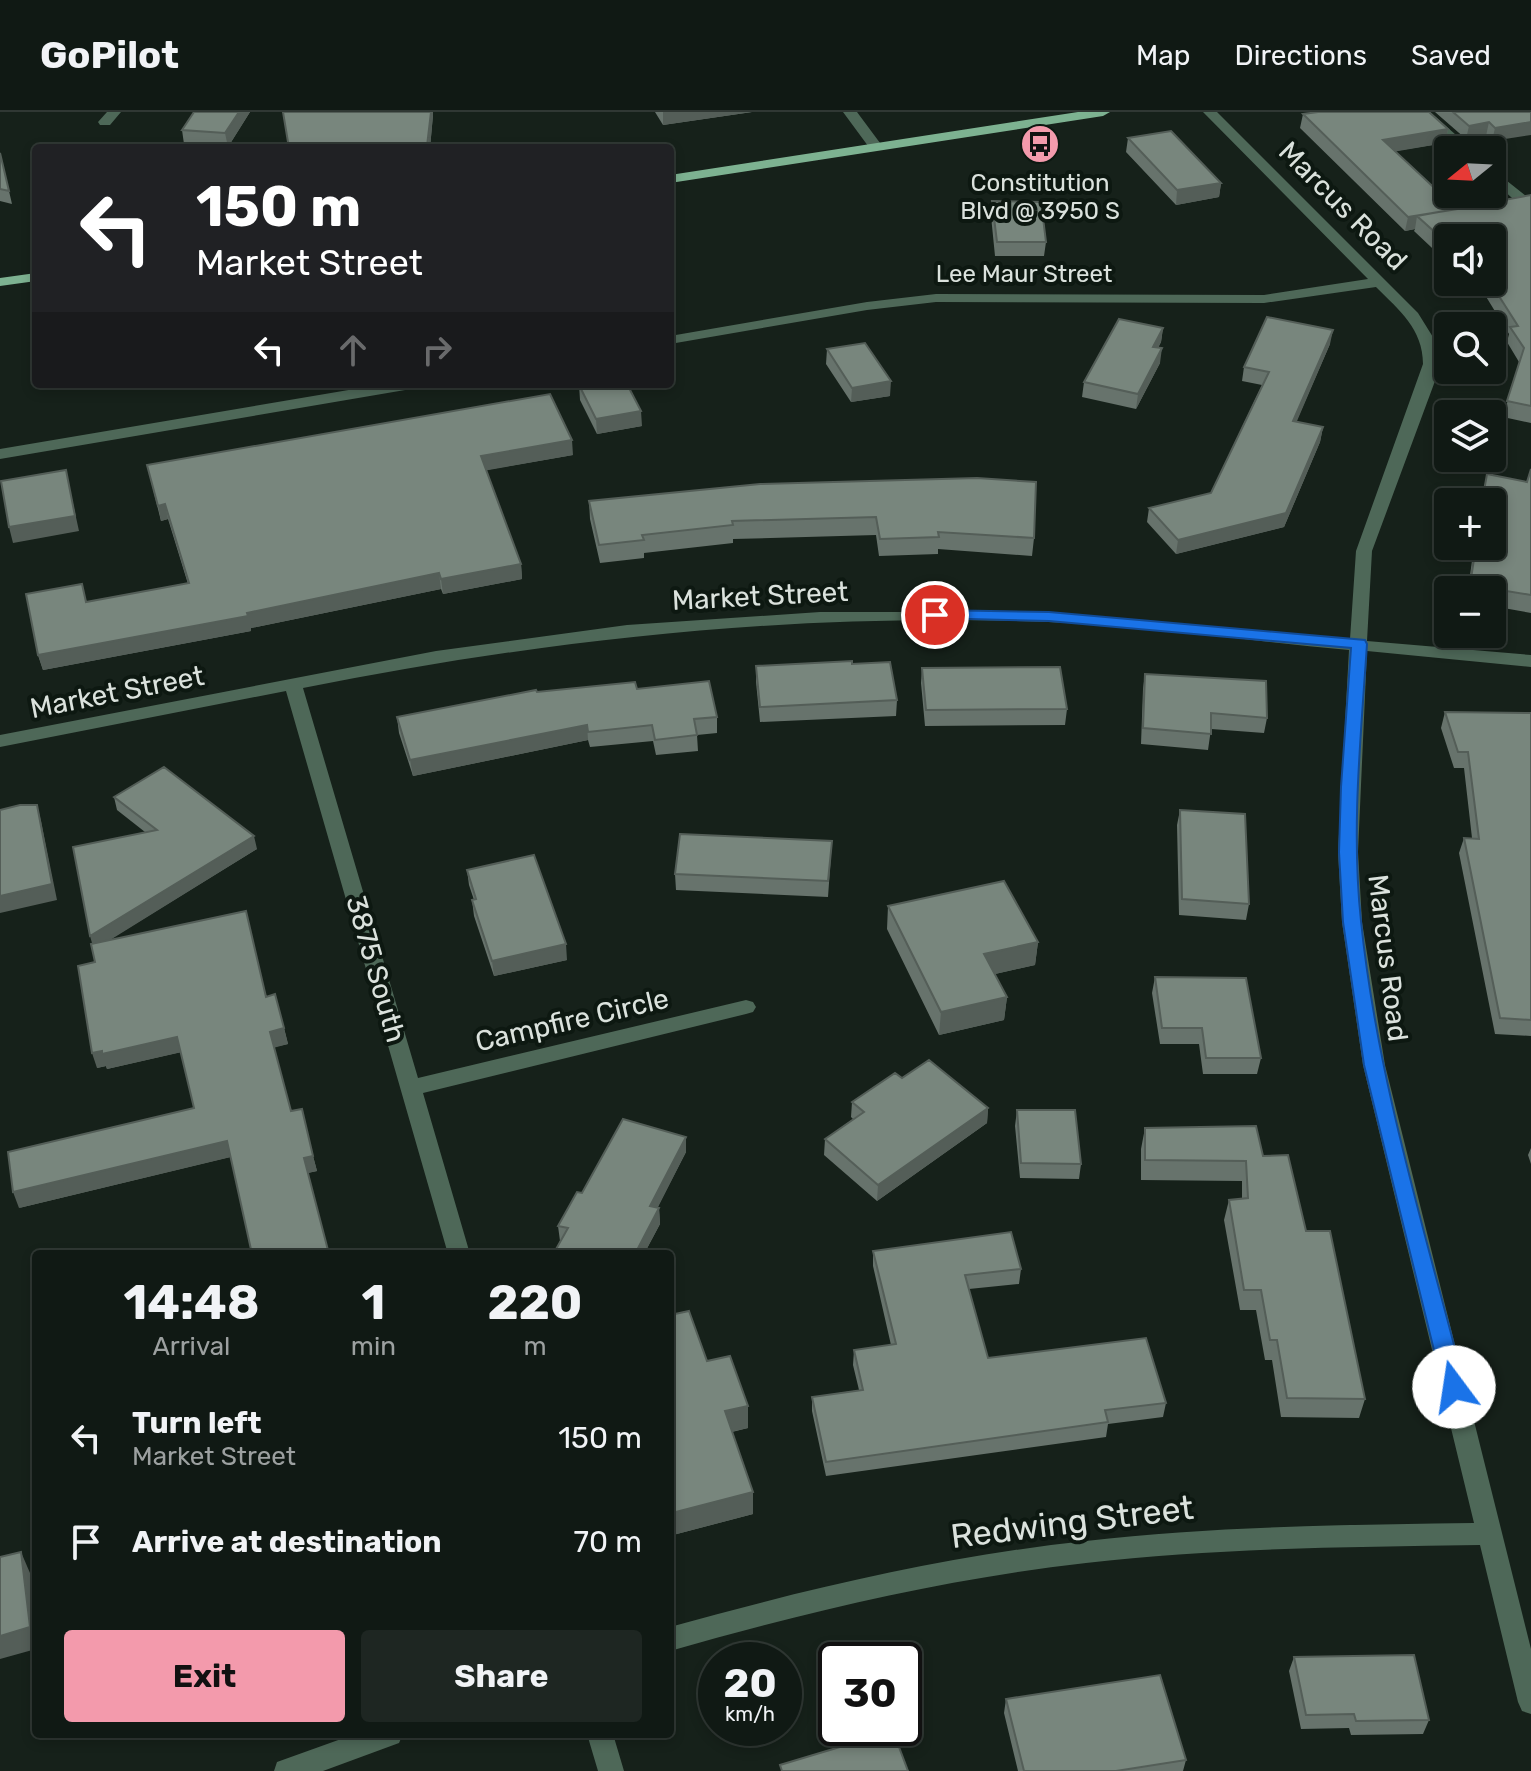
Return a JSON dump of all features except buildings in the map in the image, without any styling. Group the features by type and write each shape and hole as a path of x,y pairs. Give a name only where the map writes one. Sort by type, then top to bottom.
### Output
{"main road":[{"path":"674,178 1103,112"},
{"path":"0,282 32,278"}],"street":[{"path":"850,112 876,147"},
{"name":"Marcus Road","path":"1210,112 1380,282 1422,327 1429,339 1430,373 1364,551 1348,852 1352,922 1374,1065 1531,1702"},
{"path":"1422,112 1450,136"},
{"path":"1506,185 1526,203"},
{"name":"Lee Maur Street","path":"674,339 878,304 936,298 1264,299 1380,282"},
{"path":"0,454 388,388"},
{"name":"Market Street","path":"0,741 436,656 627,630 820,617 1049,617 1531,661"},
{"name":"3875 South","path":"293,684 458,1250"},
{"name":"Campfire Circle","path":"411,1088 746,1007"},
{"name":"Redwing Street","path":"674,1638 827,1597 1015,1561 1143,1546 1278,1537 1490,1534"},
{"path":"287,1771 379,1738"},
{"path":"601,1738 611,1771"}],"place":[{"name":"Constitution Blvd @ 3950 S","path":"1040,144"}],"route":[{"path":"935,615 1049,617 1359,644 1348,852 1352,922 1361,993 1374,1065 1454,1387"}]}
